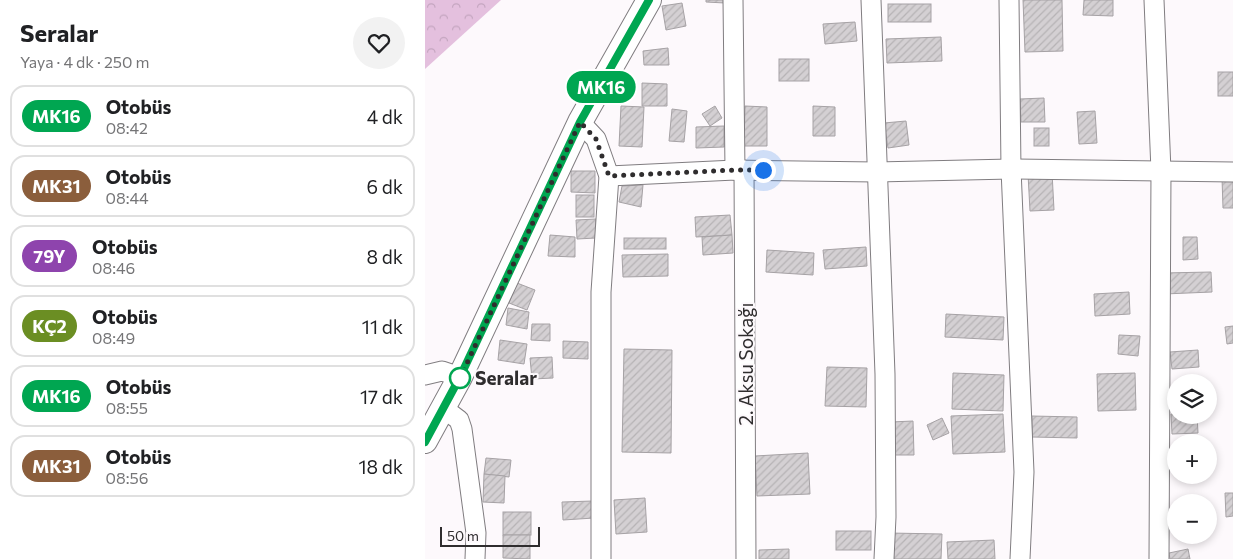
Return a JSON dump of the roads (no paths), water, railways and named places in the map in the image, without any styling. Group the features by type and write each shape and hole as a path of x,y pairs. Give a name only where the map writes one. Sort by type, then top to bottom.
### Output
{"main road":[{"path":"425,442 460,377 580,122 649,0"}],"street":[{"name":"2. Aksu Sokağı","path":"733,0 740,170 746,559"},
{"path":"871,0 885,374 886,517 884,559"},
{"path":"1009,0 1011,169 1024,472 1020,559"},
{"path":"1154,0 1161,171 1159,559"},
{"path":"580,122 596,139 609,176 601,292 601,559"},
{"path":"609,176 740,170 877,172 1011,169 1233,172"},
{"path":"425,375 442,371 460,377"},
{"path":"443,408 459,420 462,429 476,533 475,559"}],"place":[{"name":"Seralar","path":"460,378"}]}
